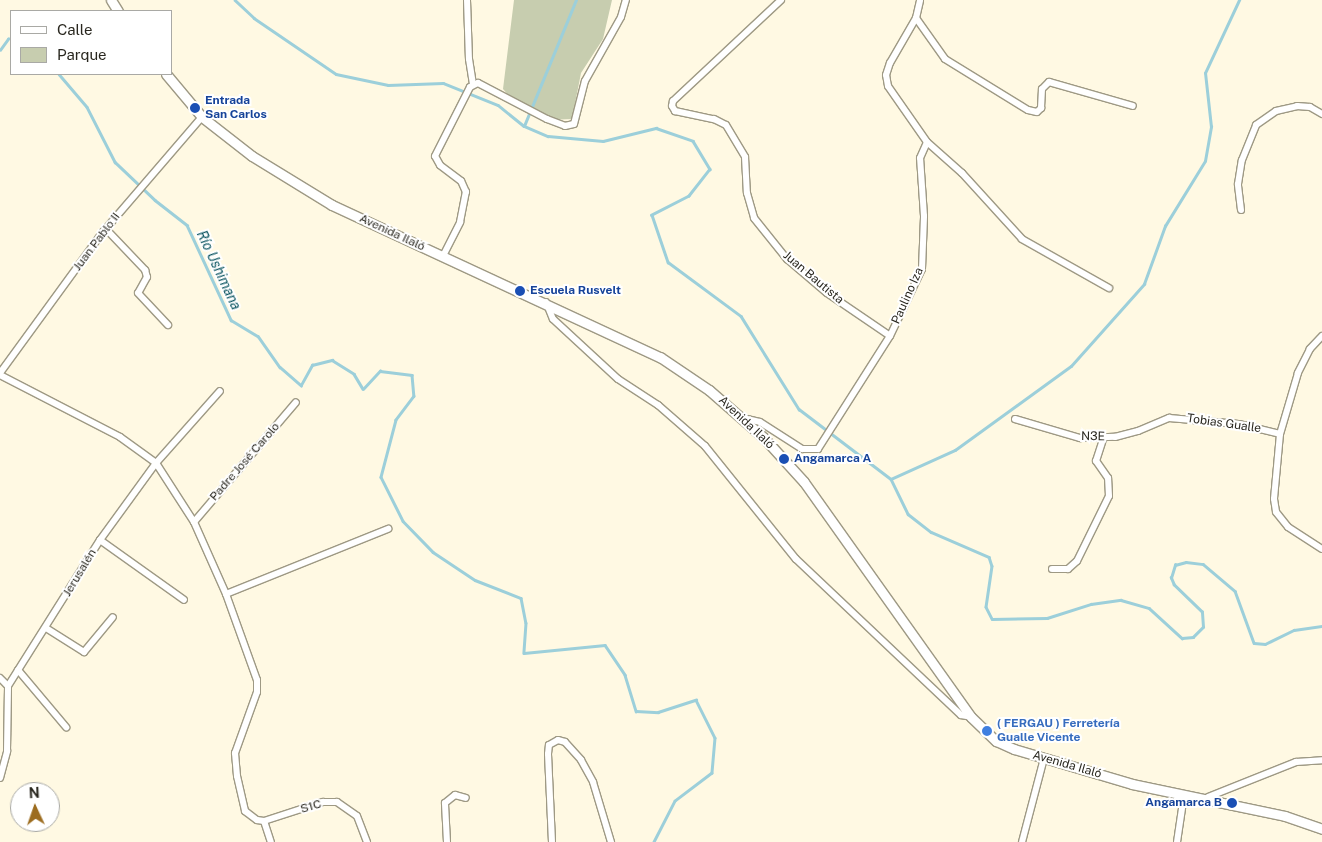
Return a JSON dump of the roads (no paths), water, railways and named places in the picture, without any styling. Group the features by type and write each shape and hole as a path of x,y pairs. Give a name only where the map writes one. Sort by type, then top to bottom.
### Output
{"main road":[{"name":"Avenida Ilaló","path":"167,75 202,117 252,156 332,205 546,302 660,357 743,418 804,482 971,717 996,741 1044,758 1132,784 1184,795 1208,797 1285,816 1322,830"}],"street":[{"path":"443,256 460,222 466,192 461,181 440,165 435,156 472,85 467,0"},
{"path":"472,85 547,119 566,126 574,124 585,81 620,17 626,0"},
{"name":"Juan Bautista","path":"781,0 673,101 672,106 675,111 714,119 726,125 745,157 747,193 754,218 787,259 827,294 890,336"},
{"path":"920,0 916,18 890,64 886,75 888,86 928,142 962,173 1022,240 1109,288"},
{"path":"916,18 945,58 1028,110 1037,112 1041,108 1042,89 1048,82 1133,106"},
{"path":"1241,210 1238,184 1242,160 1256,125 1276,111 1297,106 1310,107 1322,114"},
{"name":"Juan Pablo II","path":"0,374 106,229 137,190 202,117"},
{"name":"Paulino Iza","path":"743,418 760,422 802,449 818,449 832,424 890,336 922,269 924,216 920,158 928,142"},
{"path":"106,229 145,270 147,277 138,292 168,325"},
{"path":"546,302 553,319 618,380 658,405 705,446 796,559 960,716 971,717"},
{"path":"1322,336 1310,349 1298,372 1280,434 1274,499 1276,512 1288,527 1322,549"},
{"path":"0,374 120,437 156,463 194,522 226,594 256,680 257,692 235,753 237,776 245,811 257,820 264,821 271,842"},
{"name":"Jerusalén","path":"8,686 100,540 156,463 220,391"},
{"name":"Padre José Carolo","path":"194,522 296,402"},
{"name":"Tobias Gualle","path":"1169,418 1238,424 1280,434"},
{"name":"N3E","path":"1015,419 1080,438 1103,439 1138,431 1169,418"},
{"path":"1052,569 1068,569 1077,561 1109,496 1108,478 1096,461 1103,439"},
{"path":"226,594 388,529"},
{"path":"100,540 184,600"},
{"path":"46,628 84,652 113,617"},
{"path":"18,670 66,727"},
{"path":"0,678 8,686 8,752 0,778"},
{"path":"552,842 548,754 549,745 558,740 565,742 581,760 593,782 611,842"},
{"path":"1022,842 1044,758"},
{"path":"1208,797 1296,762 1322,760"},
{"path":"446,842 445,802 455,795 466,798"},
{"path":"1177,842 1184,795"},
{"name":"S1C","path":"264,821 323,802 337,802 357,816 367,842"}],"waterway":[{"path":"235,0 254,18 336,74 388,85 443,83 498,105 524,126 548,136 603,141 656,128 693,141 710,169 689,196 652,215 668,262 741,316 799,409 891,479 908,514 931,532 989,557 992,566 986,607 992,619 1047,618 1091,604 1121,600 1149,608 1182,638 1193,637 1203,627 1202,612 1174,585 1171,578 1175,565 1186,562 1203,564 1235,591 1254,643 1265,644 1294,630 1322,626"},
{"path":"524,126 576,0"},
{"path":"891,479 955,450 1071,366 1144,284 1165,226 1205,161 1211,127 1205,73 1239,0"},
{"name":"Río Ushimana","path":"0,50 10,39"},
{"name":"Río Ushimana","path":"60,75 87,107 115,162 155,200 187,225 231,320 258,336 280,367 301,385 312,365 332,360 354,374 363,389 380,371 412,375 414,396 396,420 381,477 403,521 433,552 475,580 521,598 526,623 524,653 605,645 625,675 636,711 658,712 696,700 715,738 712,773 675,801 654,842"}],"place":[{"name":"Entrada San Carlos","path":"195,108"},
{"name":"Escuela Rusvelt","path":"520,291"},
{"name":"Angamarca A","path":"784,459"},
{"name":"( FERGAU ) Ferretería Gualle Vicente","path":"987,731"},
{"name":"Angamarca B","path":"1232,803"}]}
